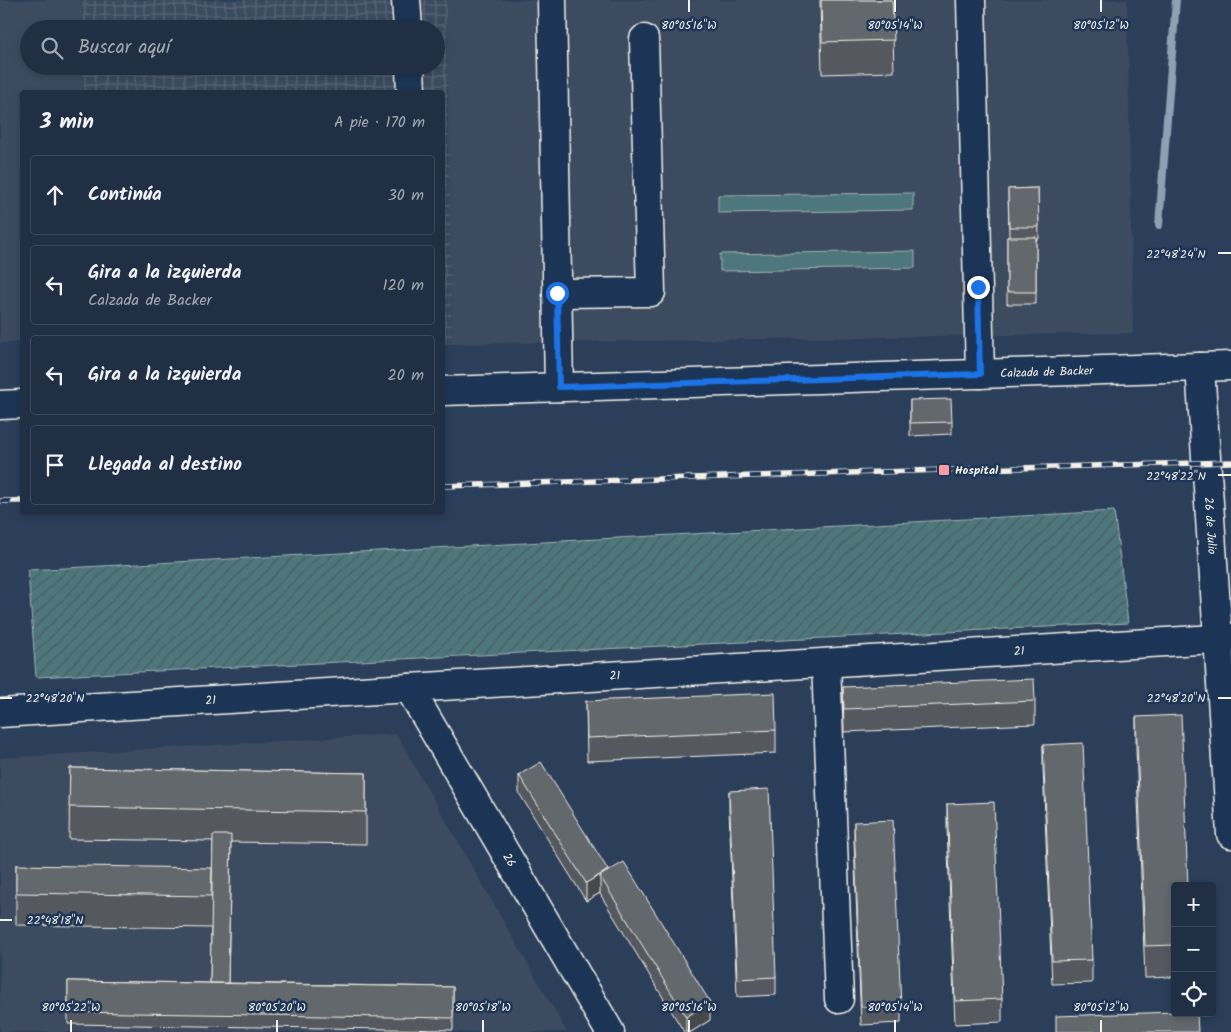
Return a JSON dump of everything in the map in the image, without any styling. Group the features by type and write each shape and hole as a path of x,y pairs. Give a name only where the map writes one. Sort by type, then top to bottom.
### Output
{"street":[{"path":"406,0 407,20"},
{"path":"552,0 559,387"},
{"path":"971,0 980,374"},
{"path":"557,293 651,292 644,39"},
{"path":"410,75 411,90"},
{"name":"Calzada de Backer","path":"445,391 1231,366"},
{"name":"26 de Julio","path":"1200,367 1224,638 1231,834"},
{"path":"0,405 20,404"},
{"name":"21","path":"0,713 1224,638"},
{"path":"826,663 839,999"},
{"name":"26","path":"408,688 610,1032"}],"shaded area":[{"path":"0,0 82,0 83,20 20,20 20,75 83,75 84,90 20,90 20,342 0,343"},
{"path":"82,0 446,0 452,344 445,344 445,90 84,90 83,75 445,75 445,20 83,20"},
{"path":"446,0 1127,0 1133,333 452,344"},
{"path":"396,734 567,1032 0,1032 0,758"}],"green space":[{"path":"913,193 913,210 718,213 718,195"},
{"path":"915,251 915,268 720,271 720,254"},
{"path":"1114,511 1128,623 36,677 28,570"}],"building":[{"path":"821,0 892,0 894,40 822,42"},
{"path":"1038,188 1039,227 1009,227 1008,189"},
{"path":"1007,237 1036,237 1036,292 1007,292"},
{"path":"951,399 952,422 910,423 910,400"},
{"path":"1034,679 1035,701 844,709 843,687"},
{"path":"775,693 776,730 587,738 586,701"},
{"path":"1181,715 1188,882 1171,882 1171,945 1145,946 1136,717"},
{"path":"1083,743 1092,960 1052,961 1043,745"},
{"path":"541,762 608,870 586,883 519,775"},
{"path":"70,768 366,773 366,812 69,807"},
{"path":"769,789 776,977 737,979 729,791"},
{"path":"994,802 1002,999 955,1001 947,804"},
{"path":"893,820 901,1006 861,1007 854,822"},
{"path":"213,835 231,835 228,983 210,983"},
{"path":"624,862 710,1002 686,1017 600,876"},
{"path":"16,865 212,868 211,896 16,893"},
{"path":"68,981 453,987 453,1018 68,1012"},
{"path":"1171,1012 1171,1017 1197,1017 1198,1032 1056,1032 1056,1016"}],"waterway":[{"path":"1159,225 1176,0"}],"railway":[{"path":"445,486 1231,462"},
{"path":"0,501 20,501"}],"place":[{"name":"Hospital","path":"944,470"}],"route":[{"path":"557,293 559,387 980,374 978,287"}]}
